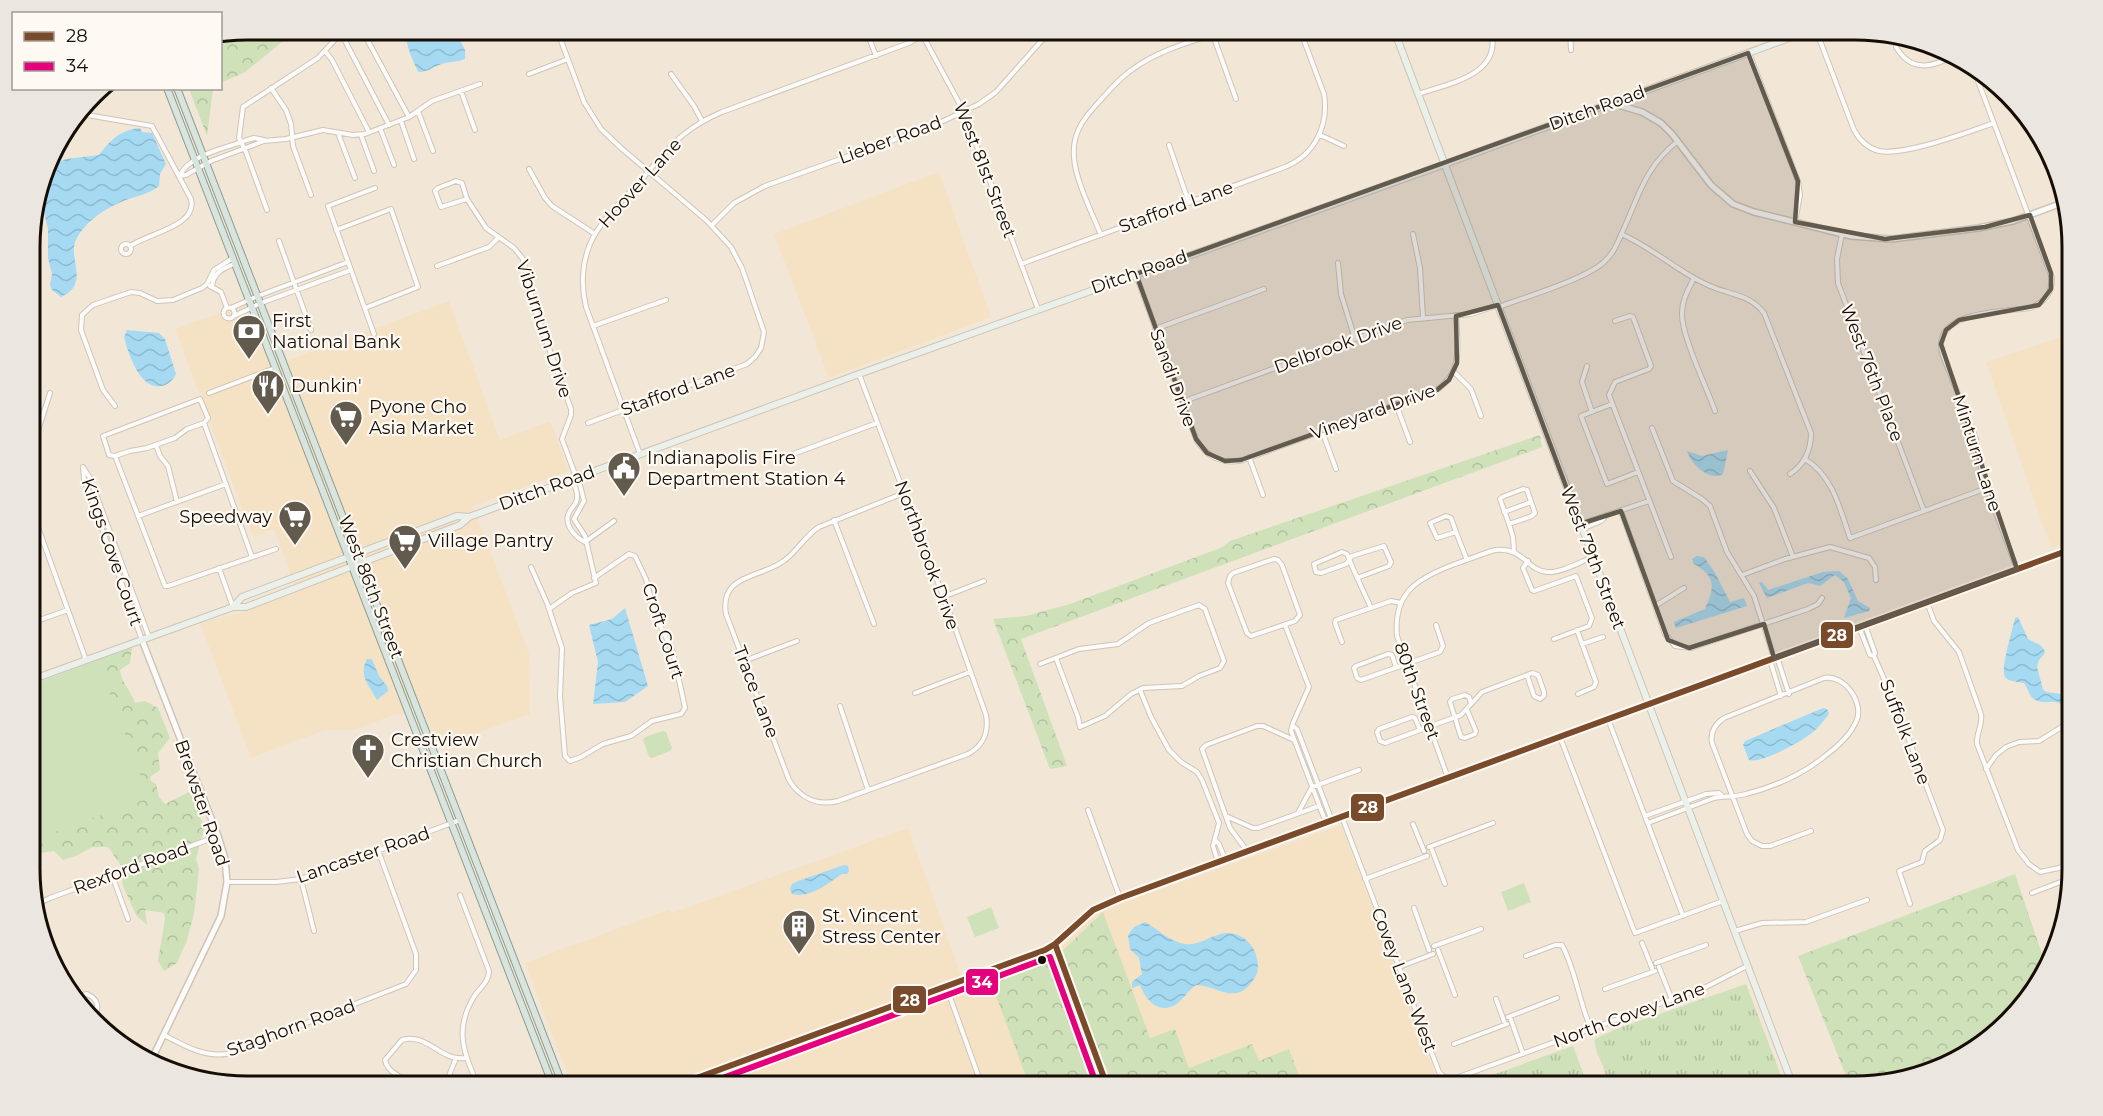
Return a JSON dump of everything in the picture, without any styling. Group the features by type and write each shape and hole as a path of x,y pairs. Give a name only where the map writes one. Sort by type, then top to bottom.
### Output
{"main road":[{"name":"West 79th Street","path":"1398,40 1789,1075"},
{"name":"Ditch Road","path":"40,677 233,607 246,607 460,525 469,517 1784,40"},
{"name":"West 86th Street","path":"168,90 260,299 559,1076"},
{"name":"West 86th Street","path":"178,90 198,159"},
{"name":"West 86th Street","path":"201,166 250,301 549,1076"},
{"name":"Ditch Road","path":"233,607 242,597 349,556 457,516 469,517"}],"street":[{"path":"267,210 238,136 243,107 318,58 335,40"},
{"path":"347,40 389,125"},
{"path":"367,40 409,117"},
{"path":"561,40 586,106 595,122 615,143 712,225"},
{"path":"870,40 876,56"},
{"name":"Hoover Lane","path":"640,454 585,303 583,279 586,257 595,234 677,140 702,121 913,40"},
{"name":"West 81st Street","path":"924,40 964,112 1038,309"},
{"name":"Lieber Road","path":"712,225 734,203 765,186 935,125 983,102 996,92 1042,40"},
{"path":"1101,235 1075,165 1074,145 1079,126 1113,86 1133,68 1156,55 1199,40"},
{"path":"1215,40 1236,99"},
{"path":"1304,40 1324,94 1325,113 1320,135 1344,146"},
{"path":"1418,94 1472,75 1482,67 1492,52 1493,40"},
{"path":"1570,40 1571,50"},
{"path":"1820,40 1854,130 1860,140 1875,150 1889,151 1942,140 1994,123"},
{"path":"1896,47 1906,60 1922,66 1944,61"},
{"path":"325,51 332,60 369,132"},
{"path":"1748,53 1799,186 1800,202 1796,222"},
{"path":"529,74 568,59"},
{"path":"671,74 702,121"},
{"path":"1978,80 2030,215"},
{"path":"180,176 183,170 198,159 243,145 292,138 323,130 361,135 401,121 429,103 480,84"},
{"path":"271,88 286,110 291,124 293,146 311,195"},
{"path":"461,90 475,130"},
{"path":"1611,103 1648,115 1661,123 1678,141 1711,186 1728,200 1748,210 1842,234 1869,238 1900,238 1989,226 2057,205"},
{"path":"418,111 433,151"},
{"path":"88,115 151,125 180,176 192,203 188,218 130,246"},
{"path":"401,121 414,159"},
{"path":"380,128 394,165"},
{"path":"338,133 355,178"},
{"path":"361,135 374,171"},
{"name":"Stafford Lane","path":"1021,264 1292,164 1308,152 1320,135"},
{"name":"Delbrook Drive","path":"1182,402 1407,320 1478,312 1594,270 1609,256 1653,165 1678,141"},
{"path":"180,176 243,145"},
{"path":"1169,145 1189,202"},
{"path":"529,169 546,200 552,206 595,234"},
{"name":"Viburnum Drive","path":"468,199 442,208 435,191 459,181 462,183 480,221 498,238 515,249 524,261 533,304 571,409 562,439 575,478"},
{"path":"374,334 328,206 375,188"},
{"path":"336,230 390,209 418,287 365,308"},
{"name":"Minturn Lane","path":"2017,569 1982,475 1976,439 1942,352 1943,336 1951,325 1961,319 2028,308 2039,304 2049,293 2052,275 2030,215"},
{"name":"Stafford Lane","path":"588,423 742,366 754,359 762,348 763,325 742,268 728,243 712,225"},
{"path":"1413,234 1420,268 1424,317"},
{"path":"1621,234 1643,244 1694,278 1746,297 1764,313 1810,430 1810,448 1805,459 1790,474"},
{"name":"West 76th Place","path":"1842,234 1837,259 1838,283 1924,511"},
{"path":"437,266 489,247 498,238"},
{"path":"279,241 311,330"},
{"path":"209,286 214,270 235,260"},
{"path":"348,262 294,282 260,299 253,308 230,319 225,317 224,313 229,308 250,301 260,299 296,290 351,270"},
{"path":"1338,263 1341,294 1355,339"},
{"name":"Sandi Drive","path":"1136,274 1196,439 1202,448 1214,458 1232,462"},
{"path":"1694,278 1684,298 1682,318 1685,333 1715,411"},
{"path":"115,406 103,390 81,330 80,321 84,311 95,304 129,292 140,293 154,300 167,301 209,286 220,292 229,308 234,312 234,316"},
{"path":"1155,329 1264,289"},
{"path":"593,326 666,300"},
{"name":"Vineyard Drive","path":"1232,462 1438,388 1447,382 1454,372 1458,354 1456,315"},
{"path":"1615,321 1633,317 1651,367 1614,383 1609,392 1671,556"},
{"path":"1587,366 1582,382 1592,412"},
{"path":"209,393 276,368"},
{"path":"1454,372 1470,387 1481,416"},
{"name":"Northbrook Drive","path":"859,374 943,597 986,715 987,724 984,738 977,748 968,754 868,790"},
{"path":"41,422 50,393"},
{"path":"200,399 208,418 204,423 187,429 175,438 115,456 109,455 103,436 200,399"},
{"path":"1396,404 1410,442"},
{"path":"1612,404 1581,416 1607,484 1638,472"},
{"path":"204,423 252,557"},
{"path":"777,460 877,423"},
{"path":"1652,428 1670,477 1708,504 1727,552 1754,596 1788,694"},
{"path":"1322,431 1336,469"},
{"path":"156,445 160,456 168,466 177,502"},
{"path":"115,456 165,586 276,549"},
{"path":"1249,457 1263,495"},
{"path":"1805,459 1817,467 1829,481 1850,538 1987,488"},
{"name":"Kings Cove Court","path":"83,467 90,478 146,639 84,478 83,467"},
{"path":"1750,471 1774,508 1793,557"},
{"path":"531,567 549,609 595,581 585,536 574,519 584,501 575,478"},
{"path":"575,478 578,495 568,516 569,525 579,539 585,542"},
{"path":"138,516 226,484"},
{"path":"1509,525 1535,512 1527,490 1522,489 1501,497 1500,500 1513,537 1514,552"},
{"path":"874,624 834,520 904,493"},
{"path":"1581,527 1649,501"},
{"path":"1504,512 1531,502"},
{"path":"1621,511 1666,637 1673,644 1684,648 1764,624 1811,608 1822,598"},
{"path":"1456,532 1437,538 1430,523 1449,516 1456,532 1467,560"},
{"name":"Trace Lane","path":"834,520 808,534 783,561 738,581 727,594 726,614 789,780 795,789 809,800 824,803 838,801 868,790"},
{"path":"585,542 614,521"},
{"path":"573,531 578,527"},
{"path":"41,534 86,660"},
{"path":"1357,578 1390,565 1386,548 1381,546 1352,556 1348,561 1321,573 1316,572 1314,567 1316,562 1342,552 1347,554 1348,561 1371,608"},
{"path":"1742,575 1830,547 1863,555 1873,563 1876,580"},
{"path":"1342,642 1336,620 1391,601 1401,603 1407,592 1422,578 1495,550 1514,552 1540,570 1551,572 1593,557"},
{"path":"703,1076 1055,944 1086,915 1120,898 2062,552"},
{"name":"Croft Court","path":"549,609 562,648 560,696 565,756 568,760 579,758 604,743 633,735 652,721 684,711 685,706 674,652 655,615 645,576 635,556 632,554 595,581"},
{"path":"1270,559 1279,561 1300,615 1297,620 1286,625 1249,636 1228,583 1230,576 1270,559"},
{"path":"1528,561 1523,567 1533,591 1576,576 1592,620 1589,626 1554,639"},
{"path":"219,568 233,607"},
{"path":"943,597 984,581"},
{"path":"1655,606 1684,588"},
{"path":"1927,602 1934,621 1952,640 1961,657 1981,714 1982,722 1977,742 2016,846 2029,864 2040,872 2062,866"},
{"name":"80th Street","path":"1401,603 1396,630 1448,778"},
{"path":"1040,664 1078,649 1118,644 1149,623 1196,606 1202,606 1205,609 1224,659 1219,669 1199,676 1182,686 1151,687 1140,690 1128,696 1104,717 1080,727 1056,658"},
{"path":"40,620 68,610"},
{"path":"1286,625 1309,687 1291,731 1312,787 1329,822"},
{"path":"1396,667 1392,655 1388,654 1355,666 1354,669 1357,678 1361,680 1442,651 1443,646 1436,625"},
{"name":"Suffolk Lane","path":"1862,626 1870,655 1874,656 1898,711 1943,830 1940,840 1925,851 1922,861 1899,871 1910,904"},
{"path":"1577,630 1596,683 1594,687 1578,694"},
{"path":"1582,644 1603,637"},
{"name":"Brewster Road","path":"146,639 218,837 225,859 227,882 221,916 155,1053"},
{"path":"744,661 797,641"},
{"path":"1774,658 1781,697"},
{"path":"915,693 970,672"},
{"path":"1420,730 1415,718 1411,717 1377,732 1383,743 1420,730 1467,710 1477,696 1484,691 1527,675 1533,673 1538,675 1544,692 1542,698 1537,699 1534,696 1527,675"},
{"path":"1648,823 1712,793 1719,793 1723,796 1732,795 1747,794 1786,780 1830,753 1857,721 1858,708 1850,690 1842,680 1828,677 1724,718 1714,729 1712,743 1732,795 1747,834 1755,843 1770,846 1811,831"},
{"path":"1140,690 1151,717 1169,750 1181,762 1197,772 1202,780 1219,823 1213,846 1222,861"},
{"path":"1467,710 1476,731 1473,735 1462,738 1450,704 1451,700 1466,695 1471,704"},
{"path":"840,706 868,790"},
{"path":"1608,719 1683,916"},
{"path":"1247,851 1232,831 1202,748 1257,726 1263,726 1294,740"},
{"path":"1293,726 1297,729 1329,822"},
{"path":"1986,770 1993,758 2006,747 2019,742 2040,741 2062,727"},
{"path":"1560,737 1635,933 1723,901"},
{"path":"1298,814 1312,787 1359,770"},
{"path":"1646,816 1687,805"},
{"path":"1226,816 1258,828 1320,806"},
{"path":"1088,810 1120,898"},
{"name":"Covey Lane West","path":"1342,817 1439,1072 1443,1075"},
{"name":"Lancaster Road","path":"227,882 276,882 301,879 461,820"},
{"path":"1424,851 1493,823"},
{"path":"1413,824 1427,856"},
{"name":"Rexford Road","path":"43,901 218,837"},
{"path":"1365,879 1427,856 1431,854 1430,849"},
{"path":"1430,849 1445,884"},
{"name":"Staghorn Road","path":"164,1035 197,1052 212,1055 227,1054 401,987 408,982 414,974 417,963 416,954 378,850"},
{"path":"112,875 128,920"},
{"path":"301,879 314,931"},
{"path":"2032,893 2062,881"},
{"path":"460,895 489,974 473,998 465,1016 462,1036 465,1058 473,1076"},
{"path":"1735,931 1760,923 1806,922 1868,900"},
{"path":"1414,908 1433,954"},
{"path":"1430,950 1481,929"},
{"path":"1642,943 1653,969"},
{"path":"1055,944 1103,1075"},
{"path":"1526,956 1559,944 1562,945 1590,1029"},
{"path":"1653,969 1653,964 1658,965 1706,945"},
{"path":"1399,967 1437,953 1436,948"},
{"path":"1436,948 1455,995"},
{"path":"1658,965 1671,1000"},
{"name":"North Covey Lane","path":"1509,1059 1710,986 1736,970 1748,966"},
{"path":"1605,989 1653,969"},
{"path":"945,986 978,1076"},
{"path":"84,995 87,994 94,999 98,1007 97,1010"},
{"path":"1454,1044 1557,998"},
{"path":"1496,999 1523,1054"},
{"path":"402,1076 391,1071 385,1064 385,1060 402,1040 418,1039 456,1058 465,1058"},
{"path":"449,1076 456,1058"},
{"name":"Covey Lane West","path":"1464,1075 1509,1059"}],"highlighted area":[{"path":"1748,53 1798,181 1795,222 1885,239 1985,227 2030,215 2051,273 2051,289 2039,305 1959,320 1946,330 1941,344 2017,569 1774,658 1764,624 1689,648 1668,640 1621,511 1580,524 1498,305 1456,316 1457,363 1449,380 1437,390 1241,460 1225,461 1207,453 1196,439 1136,274"}],"shaded area":[{"path":"939,172 991,317 829,378 774,234"},
{"path":"449,301 500,440 550,421 569,471 473,506 529,653 530,714 438,747 422,706 355,730 325,730 251,758 200,623 243,612 296,590 274,529 253,537 175,329 245,304 270,367"},
{"path":"2062,337 2062,544 2051,548 1986,362"},
{"path":"1341,825 1436,1075 568,1076 525,963 670,909 672,913 908,828 965,986 1060,949 1097,912"}],"green space":[{"path":"285,40 245,72 222,83 222,42"},
{"path":"189,90 213,90 207,136"},
{"path":"1540,435 1542,447 1021,639 1067,766 1050,769 993,619 1026,616 1070,604 1223,547 1230,541"},
{"path":"132,647 130,663 120,670 122,679 135,703 145,701 158,708 170,738 158,753 160,770 150,777 151,781 156,784 159,797 165,804 189,792 197,806 204,829 196,859 199,869 194,914 187,940 177,963 164,971 158,961 164,913 145,910 147,925 136,915 123,886 120,864 108,847 92,847 63,860 54,851 40,853 40,837 148,798 97,660"},
{"path":"97,660 149,798 40,837 40,681"},
{"path":"666,732 672,748 670,751 649,757 643,740 645,737"},
{"path":"2015,874 2043,956 2028,984 2011,1005 1971,1041 1922,1065 1896,1072 1846,1075 1798,956"},
{"path":"1524,883 1531,902 1508,911 1501,892"},
{"path":"991,907 999,928 975,937 967,917"},
{"path":"1103,912 1150,1038 1175,1029 1189,1068 1252,1044 1259,1061 1289,1049 1299,1075 1167,1075 1166,1073 1159,1075 1026,1076 989,977 1061,952"},
{"path":"1746,984 1781,1075 1605,1075 1596,1051 1595,1039 1616,1029"},
{"path":"1573,1046 1584,1075 1492,1075"}],"water":[{"path":"409,40 460,40 465,50 465,59 419,72 407,42"},
{"path":"140,128 142,132 152,133 166,164 160,174 159,186 108,208 84,228 74,247 77,278 75,285 70,292 61,297 52,290 50,285 52,274 48,258 48,229 43,212 56,168 59,162 66,159 99,155 116,137"},
{"path":"127,330 159,333 165,339 176,374 170,382 162,386 154,386 141,377 126,344 124,337"},
{"path":"1728,450 1723,474 1718,476 1707,474 1696,466 1687,451 1702,456"},
{"path":"1697,556 1704,557 1730,602 1744,598 1747,606 1676,628 1674,622 1705,609 1712,589 1710,578 1694,564 1692,559"},
{"path":"1839,571 1848,579 1858,601 1870,608 1869,611 1844,618 1851,598 1844,582 1835,575 1820,586 1808,583 1767,598 1759,583 1762,582 1768,590 1823,572"},
{"path":"625,608 648,686 625,702 593,704 598,662 589,625 612,619"},
{"path":"2018,617 2028,639 2041,645 2044,650 2045,653 2037,667 2043,689 2046,692 2062,694 2062,706 2056,702 2034,699 2024,683 2011,681 2005,677 2004,666 2015,618"},
{"path":"367,659 372,659 379,676 387,686 388,691 377,700 364,675"},
{"path":"1823,708 1827,709 1829,714 1808,736 1763,759 1749,760 1743,745 1745,741"},
{"path":"844,865 848,866 847,874 842,874 812,892 792,894 790,889 792,884"},
{"path":"1145,922 1169,938 1185,944 1196,943 1226,933 1244,938 1257,958 1256,976 1241,992 1227,993 1196,985 1171,1007 1154,1005 1140,985 1132,988 1132,982 1142,974 1139,958 1130,949 1128,935 1134,927"}],"transit line":[{"name":"28","path":"703,1076 1045,950 1093,910 1120,898 2062,553"},
{"name":"28","path":"1055,944 1103,1075"},
{"name":"34","path":"729,1076 1050,957 1093,1075"}],"place":[{"name":"First National Bank","path":"249,360"},
{"name":"Dunkin'","path":"268,415"},
{"name":"Pyone Cho Asia Market","path":"346,446"},
{"name":"Indianapolis Fire Department Station 4","path":"624,497"},
{"name":"Speedway","path":"295,546"},
{"name":"Village Pantry","path":"405,570"},
{"name":"Crestview Christian Church","path":"368,779"},
{"name":"St. Vincent Stress Center","path":"799,955"}]}
